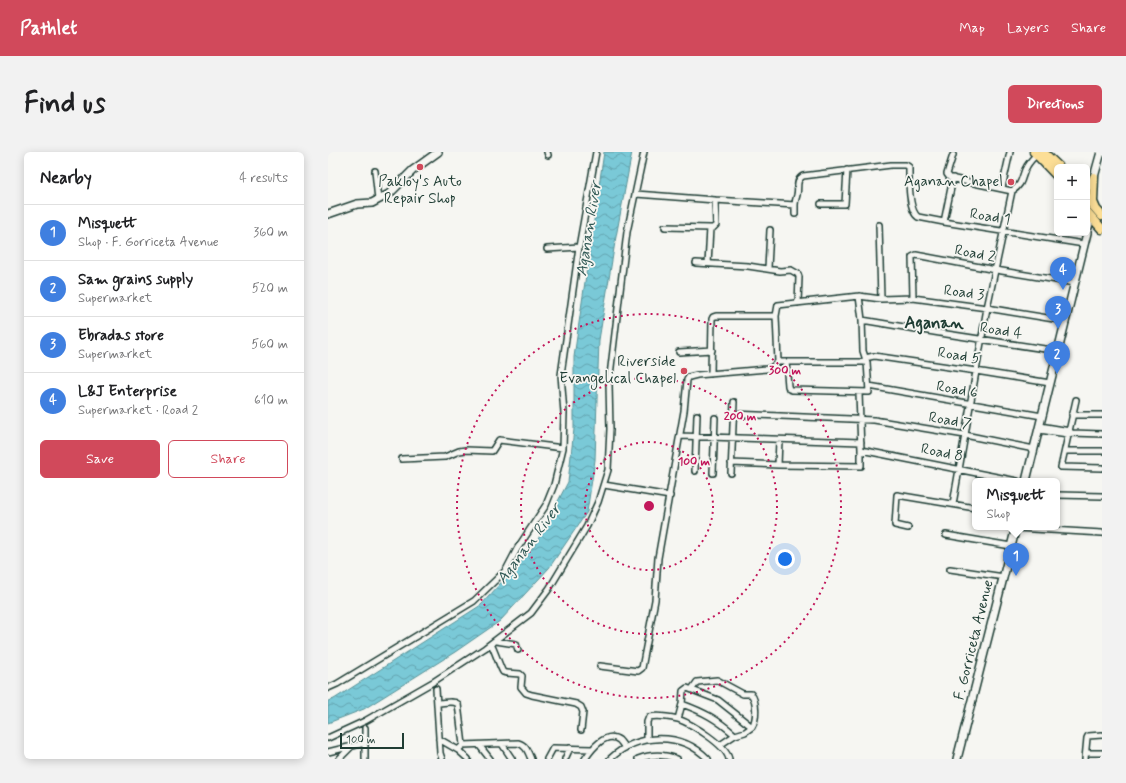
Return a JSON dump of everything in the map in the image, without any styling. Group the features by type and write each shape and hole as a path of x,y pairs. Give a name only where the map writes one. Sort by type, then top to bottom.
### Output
{"main road":[{"path":"328,214 357,204 372,203 389,194 413,170 438,152"},
{"path":"1038,153 1054,164"},
{"path":"1038,153 1054,172"},
{"path":"1090,183 1099,168 1100,156"},
{"path":"1094,177 1093,202 1096,209"},
{"path":"1088,200 1102,216"},
{"path":"1090,215 1100,226"},
{"path":"1090,226 1092,222 1100,226"},
{"path":"1027,478 1086,236"},
{"name":"F. Gorriceta Avenue","path":"957,759 1016,530"}],"street":[{"path":"328,688 474,601 506,570 546,505 554,485 563,448 564,413 560,375 579,247 596,152"},
{"path":"328,738 365,721 433,682 493,642 531,613 593,515 608,470 609,384 627,232 644,152"},
{"path":"1002,188 1010,152"},
{"path":"953,155 947,174 950,178 1012,191 1018,188 1027,166 1038,153"},
{"name":"Road 1","path":"847,170 878,166 906,165 909,167 910,194 915,215 918,217 1084,244"},
{"path":"795,214 797,182 799,178 802,176 847,170 845,204 821,204"},
{"path":"375,171 378,200"},
{"path":"944,222 953,178"},
{"path":"953,504 982,340 986,308 996,270 1012,191"},
{"path":"636,194 795,205"},
{"path":"664,227 713,228 716,225 715,200"},
{"path":"879,224 881,299"},
{"path":"708,264 710,228"},
{"path":"768,268 770,230"},
{"path":"548,249 579,247"},
{"name":"Road 2","path":"912,298 912,257 916,254 996,270 1075,283"},
{"path":"696,263 768,268 780,271 791,270 798,274 798,303"},
{"path":"786,362 789,389 859,393 869,392 866,360 863,350 862,320 859,296"},
{"name":"Road 3","path":"776,316 778,305 859,296 881,299 912,298 1066,321"},
{"path":"600,666 638,671 642,668 654,600 658,558 684,411 687,380 690,377 711,374 771,368 778,362 776,316 713,317 711,374"},
{"name":"Road 4","path":"862,320 1058,351"},
{"path":"678,352 712,350"},
{"name":"Road 5","path":"778,362 866,360 874,356 1050,383"},
{"name":"Road 6","path":"869,386 1042,416"},
{"path":"732,462 778,465 861,466 862,450 859,393"},
{"path":"1076,400 1072,415 1070,433 1061,466 1062,468 1102,468"},
{"path":"731,473 734,402"},
{"name":"Road 7","path":"734,414 874,420 965,435 1034,450"},
{"path":"695,471 697,415"},
{"path":"1072,415 1102,415"},
{"path":"713,473 715,418"},
{"path":"1039,428 1070,433 1102,434"},
{"path":"680,436 861,442"},
{"path":"402,459 445,457 459,451 466,450 492,451 500,440 563,448"},
{"path":"778,465 779,440"},
{"name":"Road 8","path":"862,450 1002,478"},
{"path":"1065,451 1102,451"},
{"path":"604,485 670,496"},
{"path":"908,528 895,525 897,495 972,507"},
{"path":"1060,495 1102,496"},
{"path":"1050,530 1102,533"},
{"path":"946,535 1012,546"},
{"path":"950,569 1004,577"},
{"path":"493,642 516,644 518,650"},
{"path":"493,642 501,669 503,672 518,673 522,676 521,687 526,693 576,704 582,707 583,712 581,730"},
{"path":"692,689 697,682 717,680 743,694 751,694 754,700 756,713 754,724 745,732 735,735 720,745"},
{"path":"678,720 683,692 687,688 718,700 752,727"},
{"path":"436,689 440,754 442,759"},
{"path":"437,703 456,702 458,704 463,745"},
{"path":"682,704 708,714 735,735"},
{"path":"647,740 647,722 649,717 664,717 678,720 694,727 720,745 730,759"},
{"path":"365,728 365,759"},
{"path":"1085,759 1088,736 1102,735"},
{"path":"585,759 592,749 604,739 611,738 619,740 625,748"},
{"path":"610,759 634,743 663,739 682,742 698,750 708,759"},
{"path":"439,740 458,750 468,759"},
{"path":"328,752 365,743"},
{"path":"458,750 463,745 518,743 522,744 531,759"},
{"path":"502,744 512,759"},
{"path":"479,745 490,759"},
{"path":"339,759 353,746"},
{"path":"547,759 553,748 592,749"},
{"path":"565,759 570,748"},
{"path":"1086,753 1102,753"},
{"path":"638,759 653,755 662,755 677,759"}],"water":[{"path":"604,152 632,152 599,340 595,460 587,512 549,568 500,621 455,652 364,709 328,723 328,701 334,699 481,605 535,545 568,482 574,429 574,357"}],"place":[{"name":"Pakloy's Auto Repair Shop","path":"420,167"},
{"name":"Aganan Chapel","path":"1011,182"},
{"name":"L&J Enterprise","path":"1063,290"},
{"name":"Ebradas store","path":"1058,329"},
{"name":"Riverside Evangelical Chapel","path":"684,371"},
{"name":"Sam grains supply","path":"1057,374"},
{"name":"Misquett","path":"1016,576"}],"district":[{"name":"Aganan","path":"934,323"}],"water label":[{"name":"Aganan River","path":"589,229"},
{"name":"Aganan River","path":"529,544"}]}
